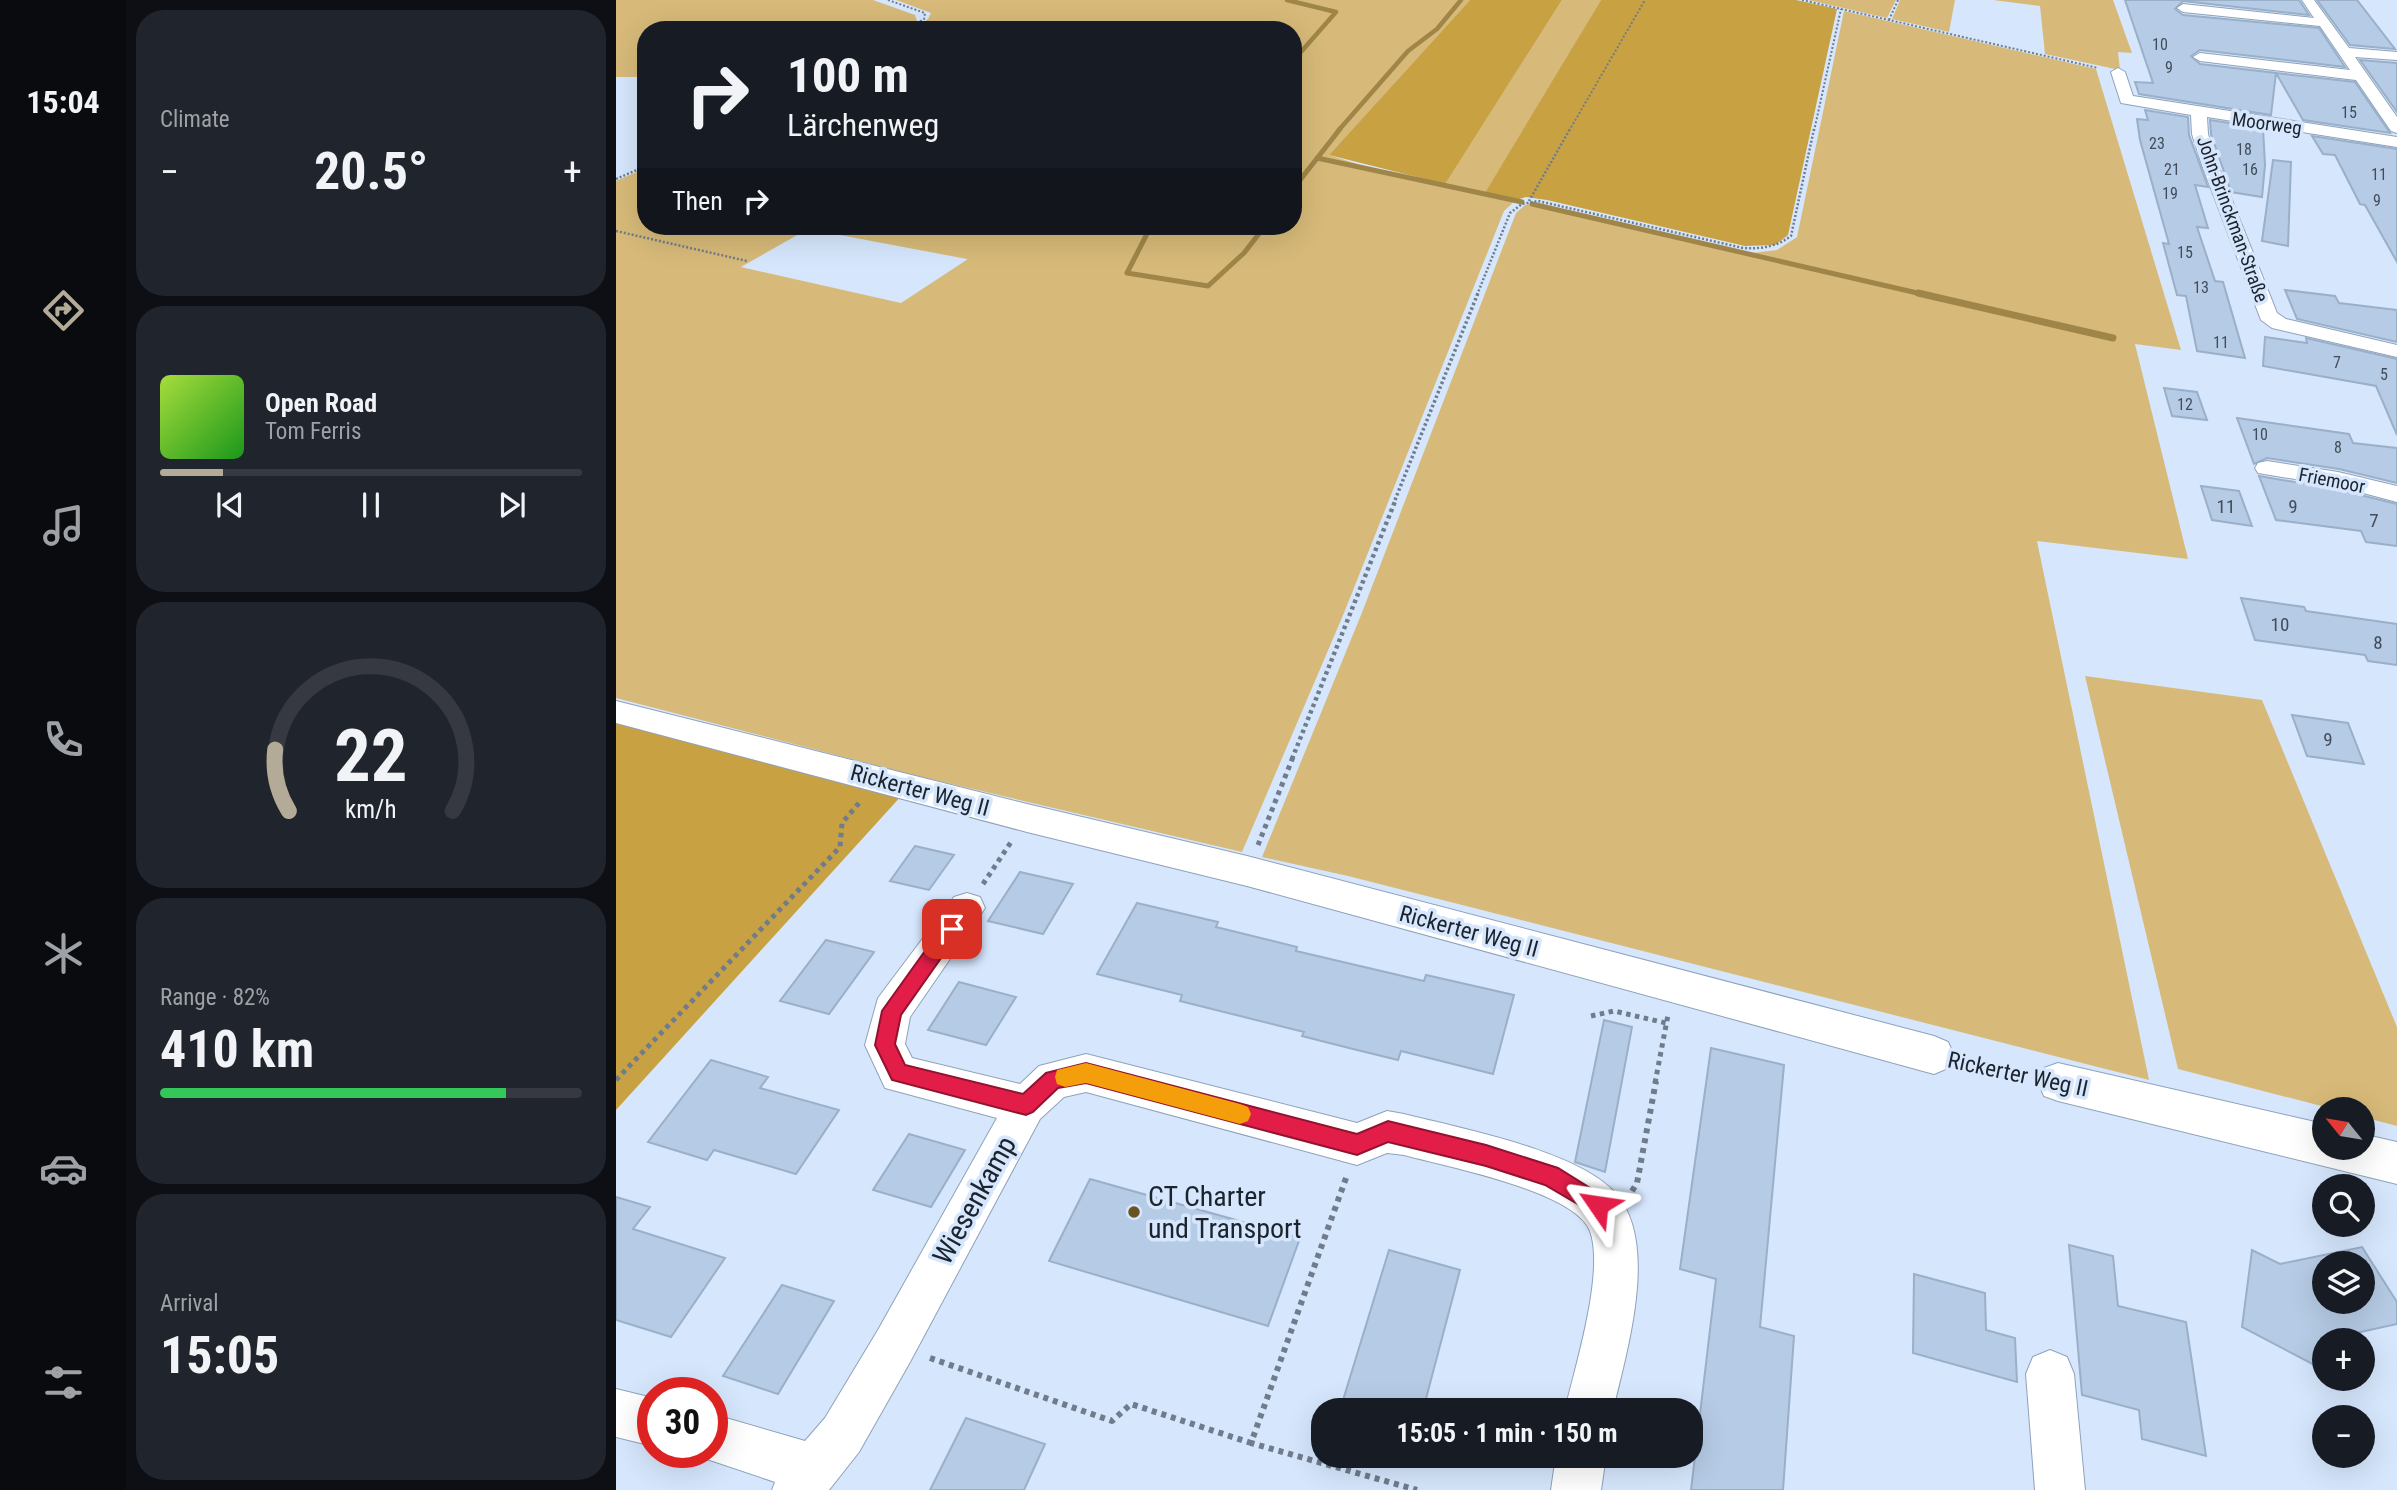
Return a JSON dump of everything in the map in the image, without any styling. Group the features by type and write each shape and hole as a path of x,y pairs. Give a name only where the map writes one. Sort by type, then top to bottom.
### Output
{"street":[{"path":"2308,0 2397,128"},
{"path":"2183,8 2326,23"},
{"path":"2343,52 2397,56"},
{"path":"2200,57 2359,76"},
{"name":"Moorweg","path":"2118,72 2126,100 2397,142"},
{"name":"John-Brinckman-Straße","path":"2199,113 2200,134 2210,165 2268,316 2279,324 2397,351"},
{"name":"Friemoor","path":"2267,468 2338,479 2397,494"},
{"name":"Rickerter Weg II","path":"616,712 1027,818 1247,871 1934,1055"},
{"path":"967,908 892,1011 885,1045 899,1074 1026,1105"},
{"name":"Wiesenkamp","path":"805,1480 842,1435 1026,1105 1053,1080 1086,1073 1357,1144"},
{"name":"Rickerter Weg II","path":"2058,1082 2312,1142"},
{"path":"1357,1144 1388,1132 1486,1156 1550,1175 1598,1205 1611,1224 1615,1254 1611,1309 1592,1398"},
{"path":"2375,1158 2397,1163"},
{"path":"2050,1374 2060,1490"},
{"path":"616,1413 637,1418"},
{"path":"728,1445 805,1480"},
{"path":"1576,1490 1579,1468"}],"path":[{"path":"888,0 925,13 921,21"},
{"path":"1247,871 1510,214 1528,202 1645,0"},
{"path":"1802,0 2118,72"},
{"path":"1889,20 1898,0"},
{"path":"1528,202 1538,201 1743,248 1778,246 1791,236 1841,9"},
{"path":"616,179 637,170"},
{"path":"616,231 747,261"},
{"path":"616,1080 840,847 842,823 879,780"},
{"path":"967,908 1027,818"},
{"path":"1611,1224 1637,1183 1672,986"},
{"path":"1591,1016 1614,1011 1666,1023"},
{"name":"Rickerter Weg II","path":"1934,1055 2058,1082"},
{"path":"1251,1443 1357,1144"},
{"path":"894,1346 1112,1421 1131,1404 1251,1443 1417,1490"}],"shaded area":[{"path":"616,0 873,0 915,15 917,21 637,21 637,77 616,77"},
{"path":"896,0 1470,0 1329,155 1370,168 1444,184 1562,0 1601,0 1486,193 1516,200 1504,211 1344,613 1242,852 917,776 616,698 616,181 637,172 637,235 797,235 741,267 901,303 968,259 840,235 1302,235 1302,21 925,21 931,13"},
{"path":"1470,0 1562,0 1445,184 1329,155"},
{"path":"1601,0 1796,0 1837,9 1788,235 1775,245 1745,246 1547,200 1526,197 1516,200 1485,193"},
{"path":"1808,0 1896,0 1887,18"},
{"path":"1900,0 1955,0 1949,32 1892,19"},
{"path":"1993,0 2113,0 2132,53 2118,52 2120,70 2045,54 2040,6"},
{"path":"1844,11 2096,69 2181,350 2135,344 2188,559 2037,541 2149,1080 1348,876 1262,857 1361,615 1516,213 1525,205 1536,203 1752,253 1777,250 1797,237"},
{"path":"2085,676 2262,700 2397,1027 2397,1126 2375,1120 2375,1097 2312,1097 2312,1104 2178,1069"},
{"path":"616,723 903,794 616,1110"}],"building":[{"path":"2125,0 2299,0 2309,15 2183,1 2175,9 2183,15 2319,28 2345,67 2200,50 2191,56 2200,64 2276,73 2271,115 2139,94 2135,82 2153,83"},
{"path":"2317,0 2357,0 2395,49 2350,45"},
{"path":"2360,60 2397,63 2397,112"},
{"path":"2276,73 2355,82 2390,133 2303,120"},
{"path":"2145,110 2188,117 2189,135 2208,187 2195,185 2208,228 2197,227 2215,281 2223,282 2245,358 2197,351 2186,296 2177,295 2163,243 2169,244 2140,140 2137,119 2148,120"},
{"path":"2210,120 2263,128 2265,165 2262,197 2231,192 2211,134"},
{"path":"2312,136 2397,149 2397,262 2365,205 2360,204 2335,155 2323,154"},
{"path":"2273,160 2291,162 2288,246 2262,241"},
{"path":"2285,290 2335,296 2339,303 2397,310 2397,342 2297,319"},
{"path":"2265,337 2307,343 2306,338 2397,359 2397,435 2376,386 2263,366"},
{"path":"2164,388 2197,392 2207,420 2172,416"},
{"path":"2237,418 2349,434 2353,443 2397,448 2397,483 2339,469 2267,458 2254,464"},
{"path":"2259,476 2336,489 2397,504 2397,546 2366,542 2361,531 2276,520"},
{"path":"2201,486 2239,491 2252,526 2212,520"},
{"path":"2241,598 2304,607 2306,611 2397,624 2397,665 2368,661 2365,655 2255,640"},
{"path":"2292,715 2348,723 2364,764 2307,756"},
{"path":"915,846 954,855 929,890 890,881"},
{"path":"1020,872 1073,884 1043,934 988,921"},
{"path":"1137,903 1218,922 1216,927 1297,947 1296,951 1424,981 1426,975 1514,995 1493,1074 1401,1051 1398,1060 1349,1048 1302,1036 1304,1032 1180,1001 1182,995 1097,974"},
{"path":"826,940 874,952 829,1014 780,1001"},
{"path":"959,982 1016,997 986,1045 928,1030"},
{"path":"1604,1020 1632,1027 1605,1172 1575,1162"},
{"path":"1711,1048 1784,1065 1760,1327 1794,1336 1783,1490 1691,1490 1694,1468 1703,1468 1702,1398 1716,1279 1680,1269"},
{"path":"711,1060 768,1077 760,1088 839,1110 796,1174 714,1150 707,1160 648,1142"},
{"path":"909,1134 965,1150 931,1207 873,1190"},
{"path":"1090,1179 1300,1238 1268,1326 1049,1261"},
{"path":"616,1197 650,1207 633,1229 725,1258 671,1337 616,1320"},
{"path":"2069,1245 2113,1256 2118,1306 2186,1322 2206,1456 2142,1439 2139,1410 2082,1395"},
{"path":"2362,1247 2365,1251 2343,1251"},
{"path":"1389,1250 1460,1270 1426,1398 1344,1398"},
{"path":"2252,1250 2280,1264 2312,1257 2312,1314 2375,1314 2375,1267 2397,1302 2397,1324 2375,1329 2312,1328 2312,1364 2242,1327"},
{"path":"1914,1274 1985,1293 1986,1330 2015,1338 2017,1382 1913,1353"},
{"path":"782,1285 834,1301 778,1394 723,1376"},
{"path":"966,1418 1045,1444 1024,1490 930,1490"}],"waterway":[{"path":"1287,0 1336,12 1302,51"},
{"path":"1338,131 1408,51 1437,29 1461,0"},
{"path":"1317,158 1340,129"},
{"path":"1302,178 1317,158"},
{"path":"1317,158 1522,202"},
{"path":"1532,204 1926,295"},
{"path":"1146,235 1127,273 1208,286 1244,253 1258,235"},
{"path":"1918,293 2113,338"}],"slow traffic":[{"path":"1065,1077 1086,1073 1240,1114"}],"place":[{"name":"CT Charter und Transport","path":"1134,1212"}],"route":[{"path":"952,929 892,1011 885,1045 899,1074 1026,1105 1053,1080 1086,1073 1357,1144 1388,1132 1486,1156 1550,1175 1598,1205"}]}
